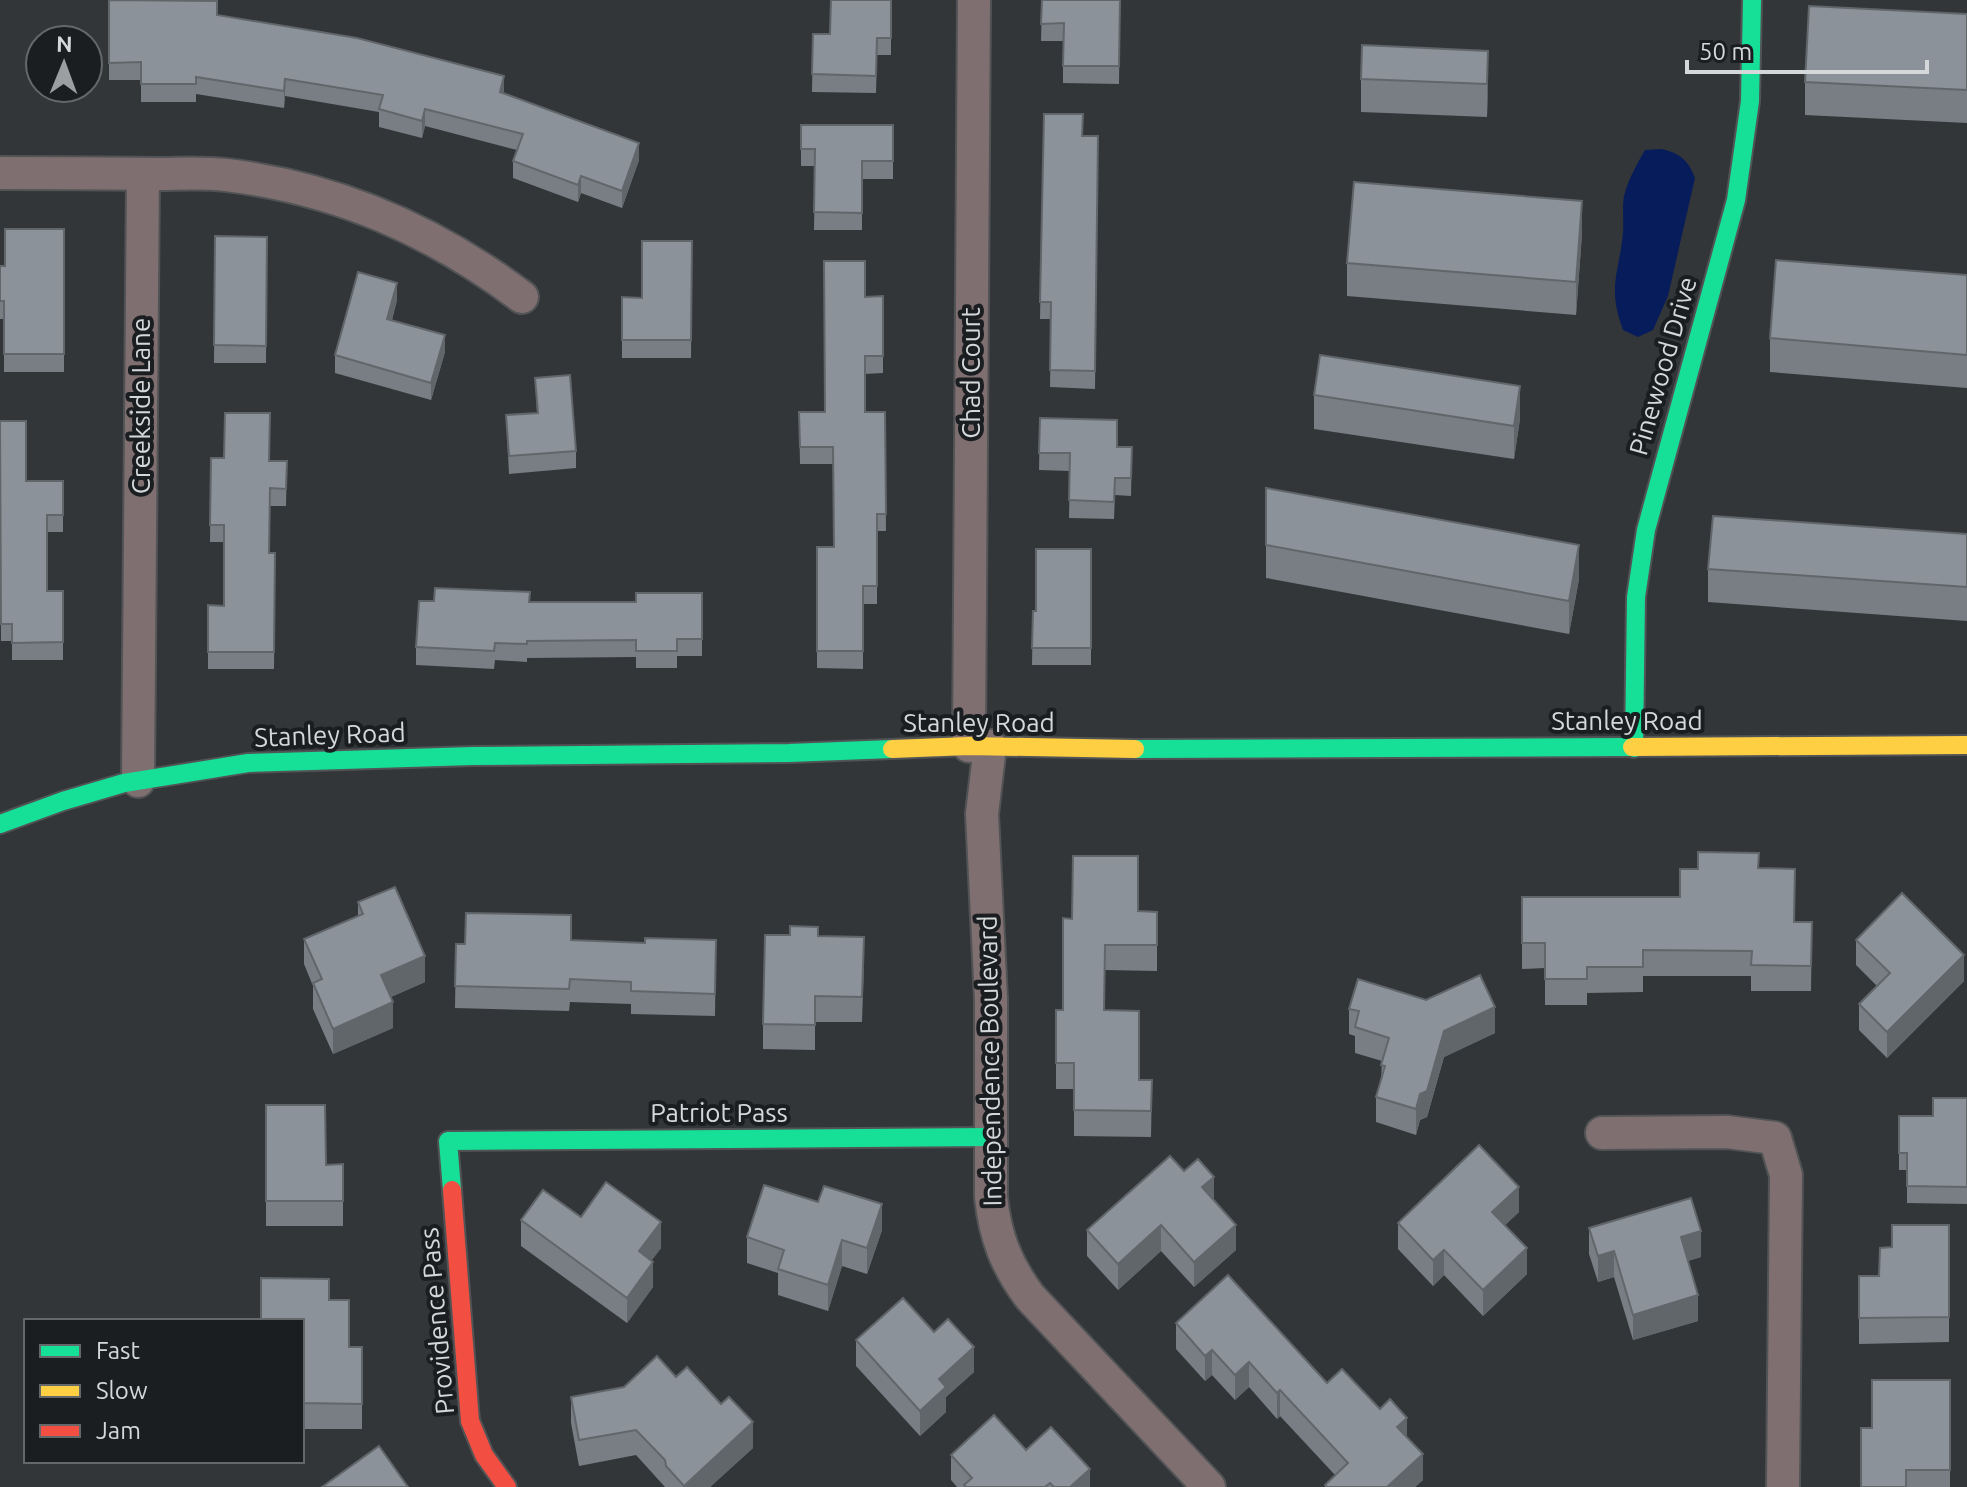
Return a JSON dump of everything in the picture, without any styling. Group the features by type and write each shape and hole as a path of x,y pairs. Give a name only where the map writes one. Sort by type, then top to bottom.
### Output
{"street":[{"name":"Chad Court","path":"974,0 979,746"},
{"name":"Pinewood Drive","path":"1634,748 1636,597 1646,530 1736,200 1747,147 1752,0"},
{"path":"0,173 222,175 273,182 336,197 393,219 483,268 522,297"},
{"name":"Creekside Lane","path":"138,781 143,174"},
{"name":"Stanley Road","path":"0,824 63,801 138,781 248,763 473,756 789,753 979,746 1083,749 1967,745"},
{"name":"Independence Boulevard","path":"979,746 991,1000 994,1224 1001,1250 1013,1275 1030,1297 1209,1487"},
{"path":"1602,1133 1727,1132 1775,1138 1786,1175 1783,1487"},
{"name":"Patriot Pass","path":"448,1141 991,1137"},
{"name":"Providence Pass","path":"448,1141 470,1421 484,1455 507,1487"}],"shaded area":[{"path":"1662,149 1683,159 1695,178 1668,296 1653,330 1638,337 1623,330 1616,302 1624,196 1645,150"}],"building":[{"path":"109,0 217,1 217,15 357,38 504,76 500,92 639,143 622,191 581,176 578,185 513,161 523,134 425,109 422,121 379,109 383,95 285,79 284,91 196,77 196,84 141,84 141,62 109,63"},
{"path":"831,0 891,0 891,38 877,38 876,76 812,74 813,34 830,34"},
{"path":"1042,0 1120,0 1119,66 1063,66 1064,23 1041,24"},
{"path":"1809,6 1967,14 1967,90 1805,82"},
{"path":"1362,45 1488,51 1487,84 1361,79"},
{"path":"1044,114 1083,114 1082,136 1098,136 1095,371 1050,370 1051,302 1040,302"},
{"path":"801,125 893,125 893,161 862,161 862,213 814,212 815,149 801,149"},
{"path":"1354,182 1582,201 1576,282 1347,263"},
{"path":"5,229 64,229 64,354 4,354 4,301 0,301 0,266 5,266"},
{"path":"215,236 267,237 266,346 214,345"},
{"path":"642,241 692,241 691,340 622,340 622,297 642,298"},
{"path":"1776,260 1967,275 1967,355 1770,338"},
{"path":"824,261 865,261 865,297 883,296 883,356 865,356 865,412 885,412 886,514 877,514 877,586 863,586 863,651 817,651 817,547 834,547 833,447 800,447 799,412 825,412"},
{"path":"358,272 397,283 387,319 445,335 431,383 335,355"},
{"path":"1320,355 1520,386 1514,426 1314,395"},
{"path":"570,375 576,451 509,456 506,415 538,413 535,378"},
{"path":"225,413 270,413 269,461 287,461 286,489 270,488 269,553 275,553 274,652 208,652 208,605 224,606 224,525 210,525 211,458 224,458"},
{"path":"1040,418 1117,420 1117,447 1132,447 1131,478 1115,478 1114,502 1069,500 1070,453 1039,453"},
{"path":"0,421 26,421 26,481 63,481 63,515 47,515 47,591 63,591 63,642 12,643 12,624 1,624"},
{"path":"1266,488 1579,545 1569,601 1266,545"},
{"path":"1713,516 1967,534 1967,587 1708,569"},
{"path":"1036,549 1091,549 1091,648 1032,648 1033,611 1036,611"},
{"path":"435,588 530,592 529,602 636,602 636,593 702,593 702,639 677,639 677,651 636,651 636,640 495,643 494,651 416,647 419,601 434,601"},
{"path":"1698,852 1759,853 1758,868 1795,869 1794,922 1812,922 1811,966 1751,965 1752,951 1643,950 1643,967 1587,967 1587,979 1545,979 1545,943 1522,943 1522,897 1680,897 1680,869 1698,869"},
{"path":"1073,856 1138,856 1138,911 1157,912 1157,945 1105,945 1104,1010 1139,1011 1139,1080 1152,1080 1151,1111 1074,1110 1074,1063 1056,1063 1056,1010 1063,1010 1063,918 1072,919"},
{"path":"395,887 425,956 381,975 393,1002 333,1029 313,983 322,979 304,939 363,914 358,902"},
{"path":"1902,893 1964,955 1887,1032 1859,1004 1890,973 1856,940"},
{"path":"466,913 571,915 571,940 645,943 645,938 716,940 715,994 631,991 631,982 570,979 569,989 455,986 456,944 465,944"},
{"path":"790,926 818,927 818,936 864,937 862,997 815,996 815,1025 763,1024 765,935 790,935"},
{"path":"1480,975 1495,1007 1444,1031 1427,1091 1420,1094 1416,1109 1376,1097 1389,1038 1355,1027 1359,1011 1349,1009 1358,979 1426,1000"},
{"path":"1933,1098 1967,1098 1967,1187 1907,1186 1907,1153 1899,1153 1899,1116 1933,1116"},
{"path":"266,1105 325,1105 326,1165 343,1164 343,1201 266,1201"},
{"path":"1479,1145 1519,1187 1492,1212 1527,1248 1483,1290 1444,1250 1433,1260 1398,1223"},
{"path":"1170,1156 1184,1171 1198,1159 1214,1177 1202,1187 1236,1225 1194,1262 1161,1225 1118,1264 1087,1230"},
{"path":"606,1182 661,1222 639,1251 653,1262 627,1298 521,1220 543,1190 581,1217"},
{"path":"764,1185 818,1202 824,1186 882,1204 867,1248 842,1240 828,1285 778,1269 784,1250 747,1237"},
{"path":"1691,1198 1701,1231 1681,1237 1698,1295 1633,1315 1614,1251 1598,1256 1589,1228"},
{"path":"1892,1225 1949,1225 1949,1317 1859,1318 1859,1276 1879,1276 1880,1248 1892,1247"},
{"path":"1228,1275 1327,1383 1342,1369 1380,1409 1390,1399 1407,1418 1397,1427 1423,1454 1387,1487 1327,1487 1325,1485 1348,1463 1280,1390 1277,1393 1249,1362 1235,1375 1212,1350 1205,1356 1176,1323"},
{"path":"261,1278 329,1279 329,1300 349,1300 349,1347 362,1347 362,1404 304,1403 304,1319 261,1319"},
{"path":"903,1298 934,1332 948,1319 974,1347 939,1379 946,1387 920,1411 856,1340"},
{"path":"657,1356 676,1377 687,1367 721,1404 729,1397 753,1422 684,1486 666,1466 665,1460 636,1430 579,1440 571,1397 624,1387"},
{"path":"1872,1380 1950,1380 1950,1470 1906,1470 1906,1487 1861,1487 1861,1428 1872,1428"},
{"path":"994,1415 1026,1450 1051,1427 1090,1469 1070,1487 1054,1487 1050,1483 1045,1487 966,1487 964,1485 972,1478 951,1455"},
{"path":"379,1446 408,1487 322,1487"}],"traffic: fast":[{"path":"1634,748 1636,597 1646,530 1736,200 1750,101 1752,0"},
{"path":"1135,749 1632,747"},
{"path":"0,824 124,783 248,763 892,749"},
{"path":"452,1190 448,1141 991,1137"}],"traffic: slow":[{"path":"1632,747 1967,745"},
{"path":"892,749 969,746 1135,749"}],"traffic: jam":[{"path":"452,1190 470,1421 484,1455 507,1487"}]}
